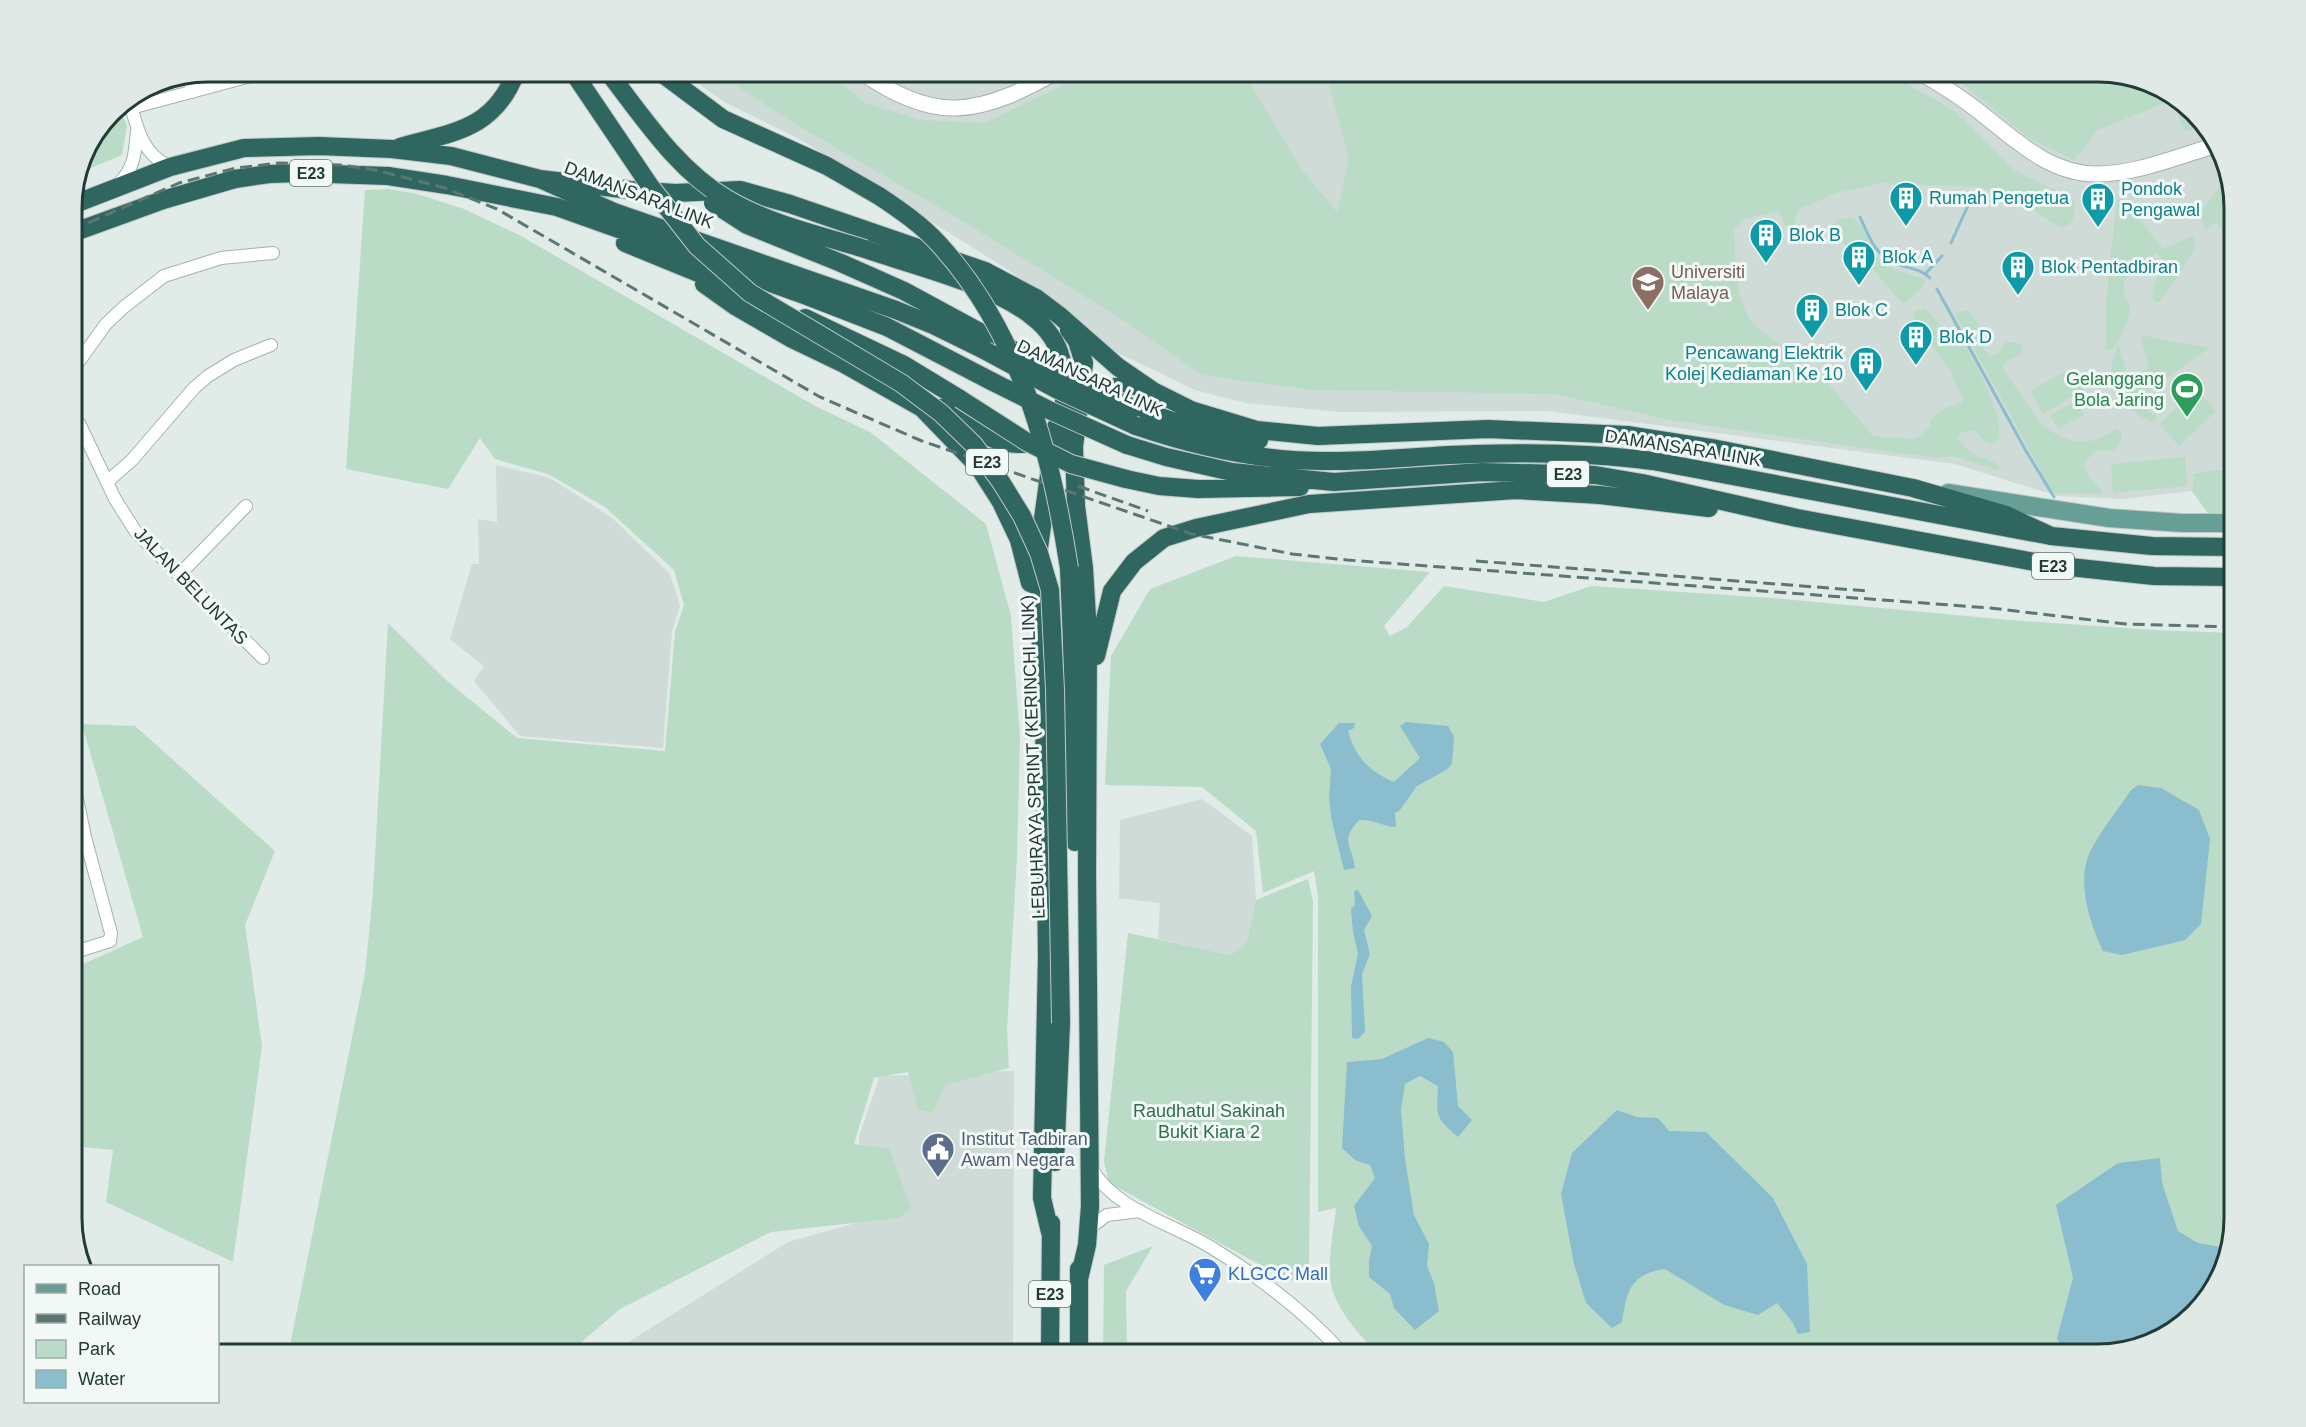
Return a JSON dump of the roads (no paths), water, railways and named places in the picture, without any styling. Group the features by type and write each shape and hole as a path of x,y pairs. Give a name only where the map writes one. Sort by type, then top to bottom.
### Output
{"highway":[{"path":"392,149 459,132 482,120 502,99 511,82"},
{"name":"LEBUHRAYA SPRINT (KERINCHI LINK)","path":"580,82 650,186 697,246 750,293 901,383 941,413 974,445 1001,482 1022,516 1039,553 1050,590 1079,1279 1079,1344"},
{"path":"605,82 642,135 668,165 702,196 747,225 904,291 1018,353 1133,408 1194,428 1238,438 1295,445 1508,441 1571,446 1607,455"},
{"path":"514,199 725,285 993,439 1016,444 1036,443 1054,430 1061,415 1064,394 1061,358 1053,339 1034,318 1010,301 964,282 794,227 753,212 726,198 700,179 672,153 616,82"},
{"name":"LEBUHRAYA SPRINT (KERINCHI LINK)","path":"673,82 723,119 827,166 879,196 909,217 939,244 978,295 1003,334 1025,384 1040,433 1059,505 1069,568 1072,642 1069,1025 1050,1232 1050,1344"},
{"name":"DAMANSARA LINK","path":"83,200 170,167 244,148 319,146 392,149 451,156 540,179 614,212 896,310 933,325 1056,389 1136,426 1180,441 1223,451 1264,457 1324,461 1476,454 1607,455 1664,463 2052,536 2152,546 2223,547"},
{"name":"DAMANSARA LINK","path":"83,229 163,200 235,179 269,174 388,176 447,184 557,207 807,296 887,327 1049,410 1127,445 1166,457 1232,472 1334,482 1482,472 1595,475 1642,483 1797,518 2050,566 2154,576 2223,577"},
{"path":"540,179 675,193 740,190 790,204 985,271 1036,298 1060,316 1118,368 1153,391 1191,410 1257,430 1318,436 1452,429 1627,435 1718,449 1913,488 2006,515 2052,536"},
{"path":"675,264 735,306 782,334 911,401 948,433 978,466 1011,521 1019,540 1038,612"},
{"path":"750,293 904,365 1036,447 1071,464 1159,486 1198,489 1288,488 1334,482"},
{"path":"1036,298 1067,327 1077,340 1084,363 1074,447 1076,506 1084,568 1088,634 1087,886 1090,1167 1088,1229 1079,1279"},
{"path":"1050,1232 1042,1198 1047,956 1044,713 1036,562 1051,461 1080,410 1109,390 1129,384 1153,391"},
{"path":"1448,441 1511,430"},
{"path":"1088,693 1112,591 1134,562 1164,538 1196,528 1309,504 1516,490 1600,495 1797,518"},
{"path":"1036,562 1049,546 1066,543 1076,549 1084,568"}],"main road":[{"path":"1913,488 2005,500 2109,518 2182,523 2223,523"}],"street":[{"path":"142,102 228,82"},
{"path":"876,82 927,104 956,108 1012,95 1037,82"},
{"path":"1934,82 1973,107 2026,149 2050,164 2076,173 2116,172 2208,148"},
{"path":"191,84 192,92"},
{"path":"132,109 137,129 148,151 160,162 170,167"},
{"path":"114,187 129,174 135,159 137,129"},
{"path":"83,356 106,324 124,306 164,276 221,258 273,253"},
{"path":"107,482 132,460 194,388 208,376 234,360 271,345"},
{"name":"JALAN BELUNTAS","path":"83,431 115,499 136,532 263,658"},
{"path":"179,574 246,506"},
{"path":"83,827 111,938 105,944 83,949"},
{"path":"1090,1167 1106,1188 1117,1197 1212,1247 1285,1298 1322,1330 1334,1344"},
{"path":"1088,1229 1107,1215 1141,1211"}],"water":[{"path":"1406,722 1448,726 1454,737 1452,764 1446,770 1417,786 1400,810 1395,813 1396,827 1359,820 1348,839 1355,868 1344,870 1331,817 1329,797 1331,769 1320,744 1339,723 1355,723 1354,728 1348,731 1359,756 1370,768 1394,782 1420,758 1400,726"},
{"path":"2138,785 2161,788 2199,810 2210,839 2201,924 2185,940 2122,955 2103,951 2089,916 2084,876 2094,844 2131,790"},
{"path":"1358,890 1372,916 1364,930 1370,954 1362,974 1365,1032 1358,1039 1352,1038 1351,986 1358,954 1351,909 1355,905 1354,891"},
{"path":"1428,1038 1444,1042 1453,1052 1458,1106 1472,1120 1458,1137 1445,1125 1439,1115 1438,1086 1420,1076 1405,1084 1401,1109 1405,1159 1414,1215 1429,1244 1427,1266 1434,1283 1439,1311 1415,1330 1394,1308 1390,1294 1369,1277 1372,1246 1359,1226 1354,1206 1375,1178 1370,1165 1355,1160 1342,1148 1347,1062 1382,1059"},
{"path":"1617,1110 1637,1117 1658,1118 1669,1131 1706,1132 1773,1198 1807,1264 1810,1332 1798,1334 1793,1323 1777,1303 1758,1315 1724,1305 1665,1269 1653,1271 1637,1280 1626,1301 1622,1322 1612,1328 1586,1303 1574,1264 1561,1194 1572,1153"},
{"path":"2160,1158 2162,1183 2178,1231 2198,1243 2220,1247 2214,1267 2207,1281 2187,1308 2160,1328 2146,1335 2114,1343 2059,1344 2057,1338 2073,1278 2056,1205 2118,1163"}],"waterway":[{"path":"1951,243 1970,201"},
{"path":"1860,217 1871,241 1880,253 1903,266 1921,271 1930,278"},
{"path":"1925,274 1942,256"},
{"path":"1937,289 2026,451 2054,497"}],"railway":[{"path":"83,225 179,183 236,168 279,163 340,165 376,170 445,188 497,209 820,397 922,441 1192,534 1292,554 1347,560 1990,608 2126,624 2223,627"},
{"path":"1078,486 1148,511"},
{"path":"1476,561 1868,591"}],"place":[{"name":"Rumah Pengetua","path":"1906,227"},
{"name":"Pondok Pengawal","path":"2098,228"},
{"name":"Blok B","path":"1766,264"},
{"name":"Blok A","path":"1859,286"},
{"name":"Blok Pentadbiran","path":"2018,296"},
{"name":"Universiti Malaya","path":"1648,311"},
{"name":"Blok C","path":"1812,339"},
{"name":"Blok D","path":"1916,366"},
{"name":"Pencawang Elektrik Kolej Kediaman Ke 10","path":"1866,392"},
{"name":"Gelanggang Bola Jaring","path":"2187,418"},
{"name":"Institut Tadbiran Awam Negara","path":"938,1178"},
{"name":"KLGCC Mall","path":"1205,1303"}],"park label":[{"name":"Raudhatul Sakinah Bukit Kiara 2","path":"1209,1121"}]}
